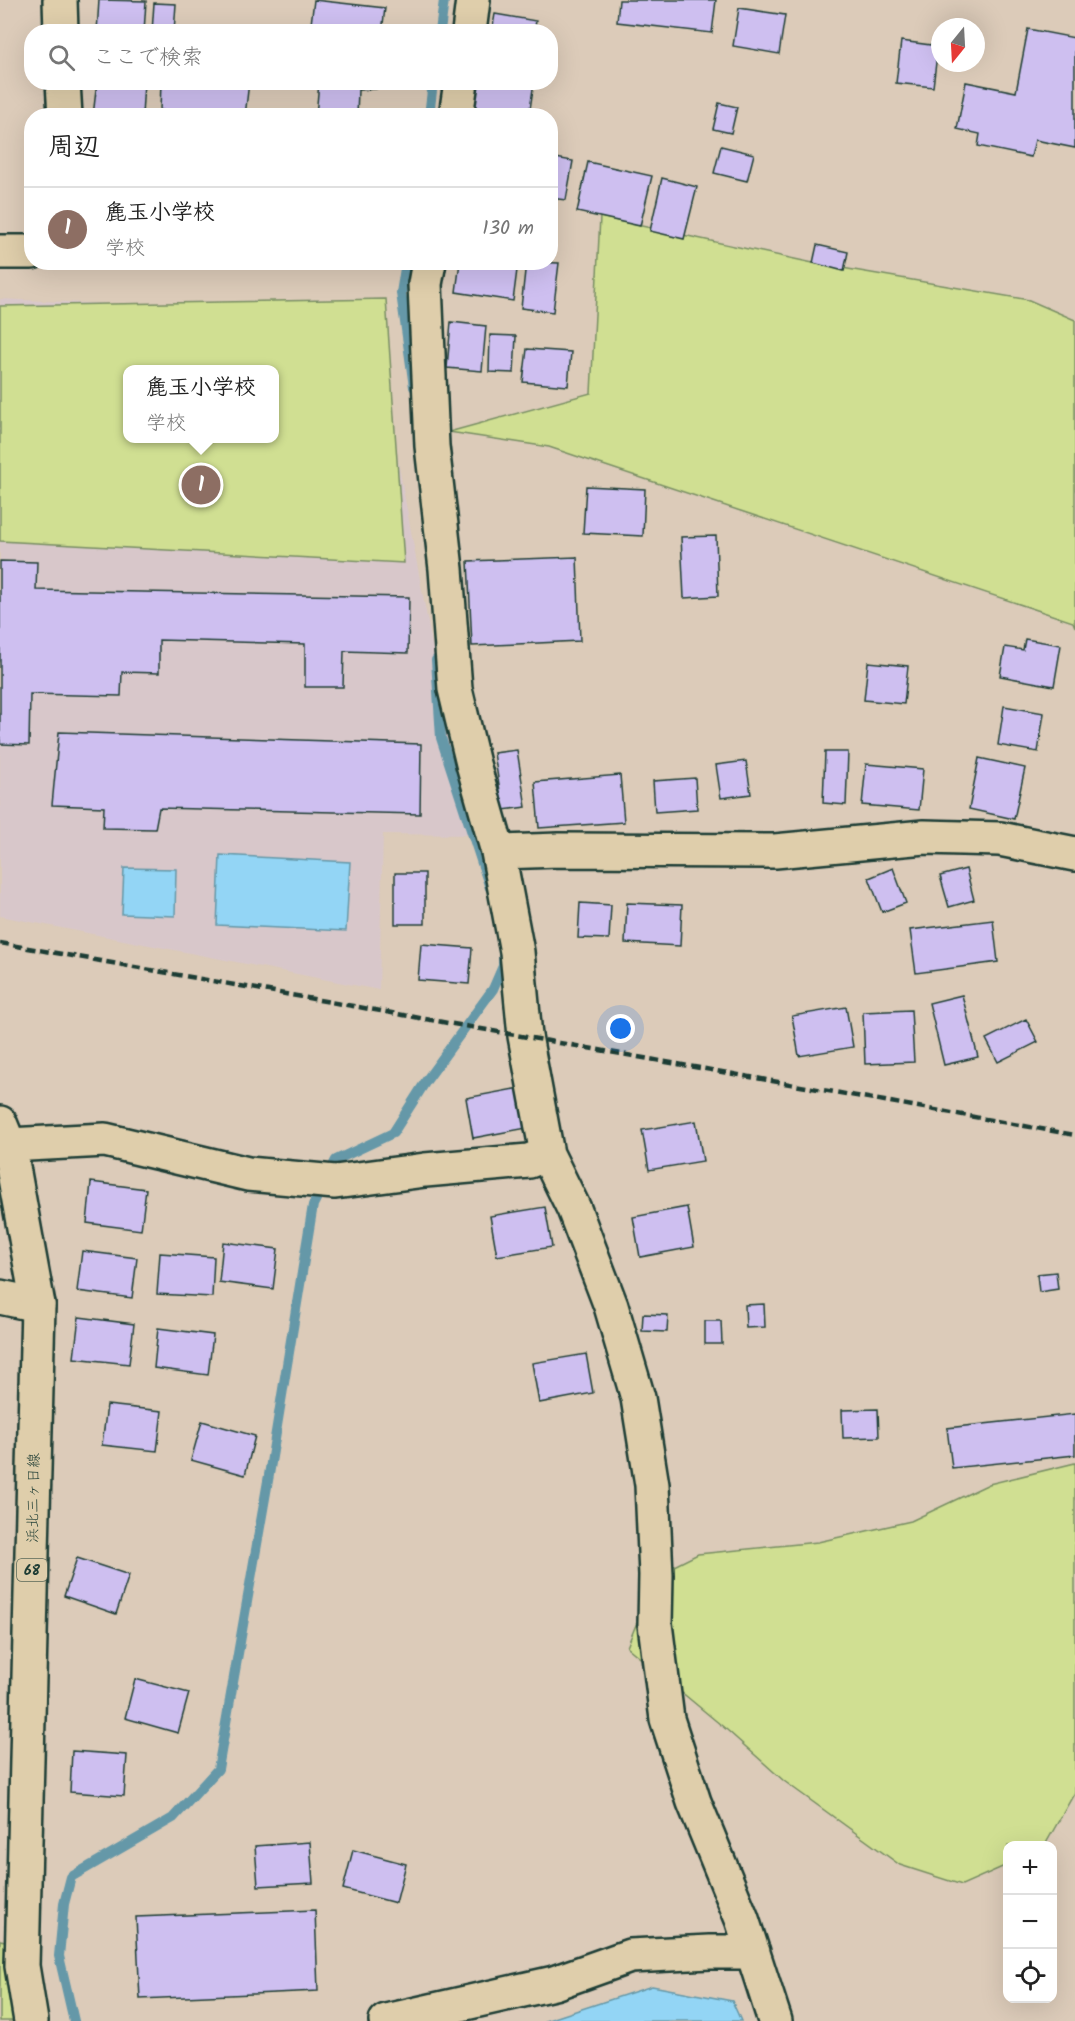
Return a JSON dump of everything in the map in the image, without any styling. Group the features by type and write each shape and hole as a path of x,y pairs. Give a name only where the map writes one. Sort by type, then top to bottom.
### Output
{"street":[{"path":"60,0 61,24"},
{"path":"470,24 473,0"},
{"path":"63,90 64,108"},
{"path":"457,108 460,90"},
{"path":"0,252 24,252"},
{"path":"424,270 432,446 446,569 455,689 498,852 517,952 525,1036 547,1154 574,1209 611,1306 638,1398 652,1485 656,1575 655,1624 667,1719 694,1802 742,1919 775,2021"},
{"path":"498,852 775,851 924,837 1000,839 1075,854"},
{"path":"4,1134 105,1140 248,1174 335,1182 425,1170 529,1161 547,1154"},
{"name":"浜北三ヶ日線","path":"4,1134 38,1305 22,1966 31,2021"},
{"path":"0,1297 38,1305"},
{"path":"386,2021 554,1983 630,1956 710,1952 753,1953"}],"shaded area":[{"path":"0,299 371,316 434,655 472,835 383,834 379,990 0,916"}],"green space":[{"path":"600,217 813,263 1029,300 1075,320 1075,627 1073,622 549,447 449,432 591,393"},
{"path":"386,299 404,563 0,541 0,306"},
{"path":"1075,1463 1075,1792 1047,1841 1003,1841 1003,1867 962,1885 900,1865 784,1781 627,1647 656,1575 698,1554 818,1542 911,1521 989,1484"},
{"path":"0,1940 5,1941 29,2021 0,2021"}],"water":[{"path":"220,855 350,862 346,931 217,925"},
{"path":"124,868 176,869 175,916 122,914"},
{"path":"652,1986 732,2001 741,2021 545,2021"}],"building":[{"path":"99,0 146,1 145,24 98,24"},
{"path":"314,0 385,8 383,24 311,24"},
{"path":"619,0 716,0 712,33 617,22"},
{"path":"154,3 176,4 175,24 153,24"},
{"path":"739,8 785,15 779,54 733,46"},
{"path":"495,14 536,21 535,24 493,24"},
{"path":"1028,29 1075,38 1075,148 1035,140 1031,157 978,146 980,134 957,129 966,82 1016,92"},
{"path":"901,41 931,45 931,72 935,72 933,87 896,83"},
{"path":"96,90 144,90 142,108 94,108"},
{"path":"161,90 248,90 246,108 160,108"},
{"path":"318,90 358,90 357,108 317,108"},
{"path":"478,90 533,90 530,108 474,108"},
{"path":"719,103 737,107 731,133 713,129"},
{"path":"721,146 754,154 747,181 714,173"},
{"path":"558,158 573,161 566,200 558,199"},
{"path":"588,162 652,176 640,226 577,212"},
{"path":"662,178 697,187 684,239 650,231"},
{"path":"817,245 848,252 844,271 813,263"},
{"path":"559,263 553,312 521,308 525,270 558,270"},
{"path":"459,270 517,270 513,301 456,292"},
{"path":"451,322 486,326 482,371 447,368"},
{"path":"490,335 516,336 514,373 489,372"},
{"path":"527,349 571,352 568,386 523,382"},
{"path":"586,486 645,489 643,536 583,533"},
{"path":"716,536 718,596 684,598 681,537"},
{"path":"577,557 580,641 472,646 468,561"},
{"path":"0,561 37,562 36,590 409,597 408,653 344,651 343,687 305,687 305,644 159,640 159,673 122,672 121,696 30,694 29,745 0,744"},
{"path":"1025,639 1061,645 1054,686 1000,676 1005,647 1023,650"},
{"path":"868,662 908,666 904,704 864,700"},
{"path":"1004,706 1044,713 1038,752 998,745"},
{"path":"59,732 421,744 420,814 159,808 155,829 103,828 104,807 52,805"},
{"path":"517,750 526,807 503,810 494,753"},
{"path":"825,752 848,752 846,805 823,803"},
{"path":"979,758 1025,768 1014,819 969,809"},
{"path":"746,761 751,794 721,798 716,765"},
{"path":"866,764 923,769 919,810 862,805"},
{"path":"620,775 624,822 539,828 535,782"},
{"path":"695,778 697,809 655,812 653,781"},
{"path":"893,868 906,903 882,912 869,878"},
{"path":"966,869 974,900 949,907 940,876"},
{"path":"395,873 425,873 425,924 395,924"},
{"path":"580,903 611,905 609,939 578,938"},
{"path":"627,903 682,905 680,946 625,943"},
{"path":"993,920 998,962 916,973 910,930"},
{"path":"421,944 472,948 469,984 418,980"},
{"path":"962,995 978,1057 944,1065 929,1003"},
{"path":"846,1007 853,1047 799,1056 792,1016"},
{"path":"911,1010 914,1062 865,1064 863,1012"},
{"path":"1026,1019 1038,1042 998,1062 986,1039"},
{"path":"520,1088 527,1128 473,1138 466,1098"},
{"path":"696,1121 703,1161 649,1170 642,1130"},
{"path":"91,1182 146,1189 141,1230 87,1223"},
{"path":"545,1207 552,1247 497,1256 490,1216"},
{"path":"687,1207 694,1247 640,1257 633,1217"},
{"path":"223,1242 278,1249 273,1289 219,1282"},
{"path":"82,1251 137,1258 132,1298 77,1291"},
{"path":"160,1253 214,1257 212,1297 157,1294"},
{"path":"1056,1272 1058,1289 1039,1292 1037,1274"},
{"path":"764,1304 765,1327 746,1328 745,1305"},
{"path":"643,1314 668,1315 667,1332 642,1331"},
{"path":"79,1317 134,1324 129,1364 74,1358"},
{"path":"705,1321 721,1321 722,1344 705,1344"},
{"path":"158,1328 213,1335 208,1375 154,1368"},
{"path":"586,1354 593,1393 539,1403 532,1363"},
{"path":"107,1405 162,1411 157,1451 102,1445"},
{"path":"878,1409 879,1437 843,1438 842,1410"},
{"path":"1075,1414 1075,1455 952,1468 947,1428"},
{"path":"202,1421 255,1436 245,1475 191,1460"},
{"path":"77,1558 129,1575 116,1614 64,1596"},
{"path":"135,1679 189,1693 178,1733 125,1718"},
{"path":"72,1751 127,1755 124,1796 70,1792"},
{"path":"310,1842 313,1883 258,1886 255,1846"},
{"path":"353,1850 406,1864 396,1903 343,1889"},
{"path":"315,1910 318,1991 140,1999 136,1917"}],"waterway":[{"path":"441,24 444,0"},
{"path":"430,108 432,90"},
{"path":"405,270 401,293 414,387"},
{"path":"436,660 441,738 490,888"},
{"path":"74,2021 59,1956 64,1904 71,1877 173,1818 218,1769 313,1205 336,1160 393,1133 426,1081 493,989 503,966 503,956"}],"railway":[{"path":"0,943 1075,1135"}],"place":[{"name":"麁玉小学校","path":"201,485"}]}
